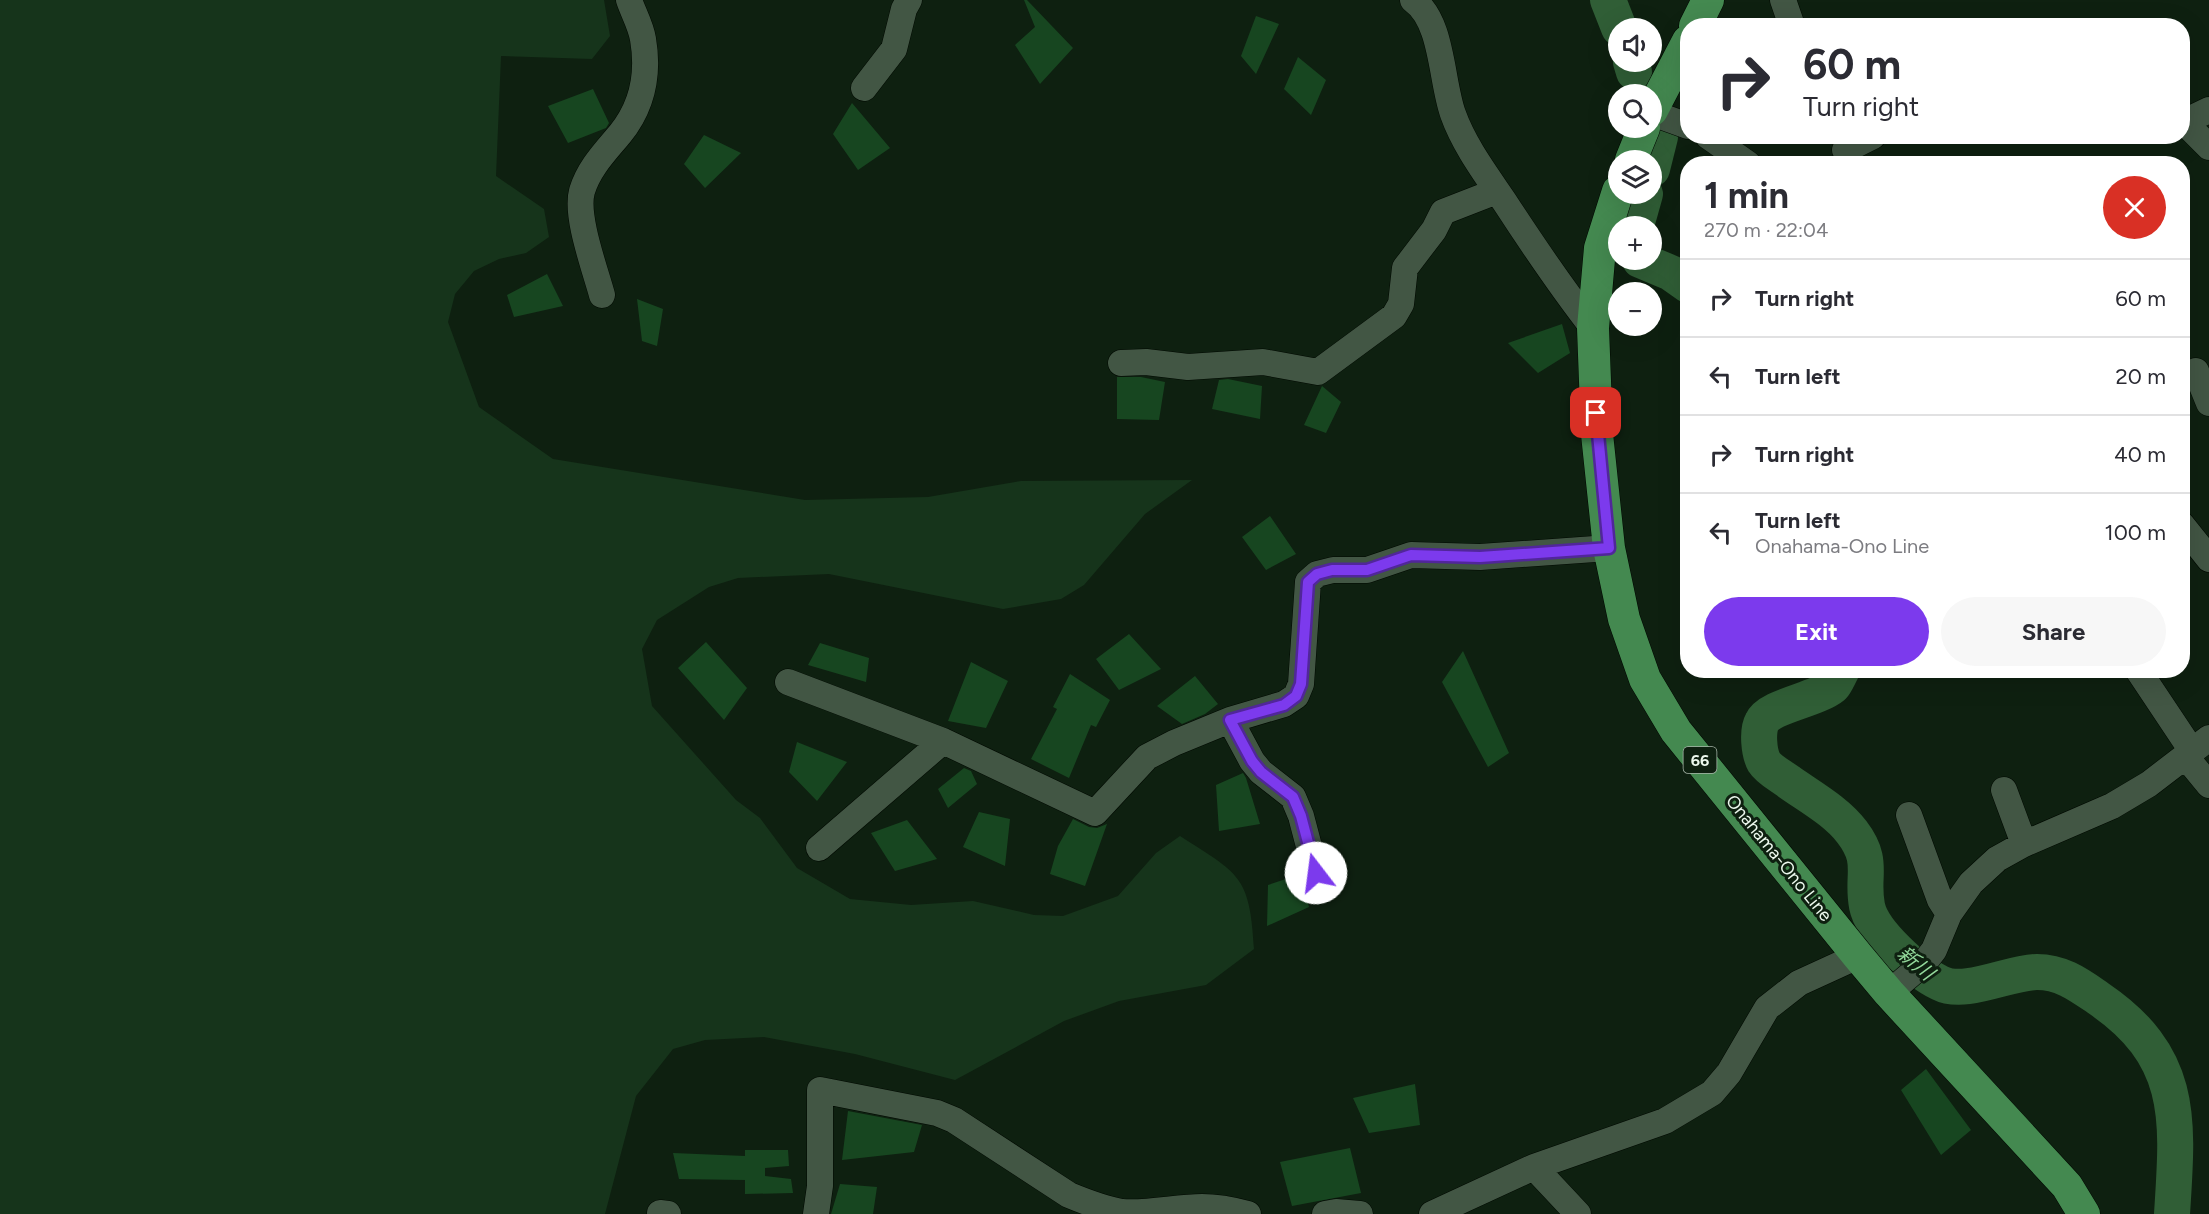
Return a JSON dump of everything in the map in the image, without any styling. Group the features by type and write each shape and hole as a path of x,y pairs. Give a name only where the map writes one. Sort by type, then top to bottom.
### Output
{"main road":[{"path":"1699,18 1708,0"},
{"path":"1662,92 1680,57"},
{"name":"Onahama-Ono Line","path":"1614,204 1600,248 1593,328 1597,435 1609,548 1624,619 1645,679 1676,731 1858,956 1894,987 2067,1186 2084,1214"}],"street":[{"path":"602,295 580,210 582,192 593,166 629,123 641,100 645,71 643,38 629,0"},
{"path":"864,88 894,50 904,9 909,0"},
{"path":"1413,0 1421,5 1433,28 1453,113 1466,143 1562,289 1593,328"},
{"path":"1783,0 1789,18"},
{"path":"2190,118 2209,111"},
{"path":"1662,116 1680,123"},
{"path":"2190,128 2209,147"},
{"path":"1719,144 1737,156"},
{"path":"1121,363 1146,362 1188,367 1263,362 1318,372 1394,316 1401,303 1405,268 1434,230 1443,212 1497,191"},
{"path":"2190,373 2196,371 2209,403"},
{"path":"2190,535 2209,559"},
{"path":"788,682 943,741 1095,813 1147,757 1230,720 1284,705 1296,696 1301,684 1308,582 1317,574 1332,570 1367,570 1411,555 1480,557 1609,548"},
{"path":"2144,678 2196,748 2209,785"},
{"path":"1230,720 1252,761 1261,772 1293,797 1301,816 1316,873"},
{"path":"819,848 943,741"},
{"path":"1894,987 1924,963 1934,950 1949,914 1971,883 1997,859 2024,844 2112,806 2149,784 2196,748"},
{"path":"2004,790 2024,844"},
{"path":"1909,815 1940,900 1949,914"},
{"path":"1432,1214 1534,1167 1665,1121 1712,1093 1729,1074 1767,1008 1799,983 1858,956"},
{"path":"816,1214 820,1186 820,1090 937,1113 954,1120 1069,1195 1088,1203 1123,1213 1200,1207 1223,1208 1248,1214"},
{"path":"1534,1167 1578,1214"},
{"path":"1325,1214 1360,1214"}],"green space":[{"path":"0,0 604,0 610,36 592,59 501,56 496,176 544,209 549,237 526,253 499,259 474,271 455,294 448,322 479,407 553,459 805,500 928,497 1021,481 1192,480 1145,514 1084,585 1061,599 1003,609 829,574 738,578 709,587 657,620 642,649 652,706 736,800 760,818 797,868 850,899 911,905 973,901 1034,915 1063,916 1118,896 1156,853 1180,836 1216,859 1238,879 1249,905 1254,949 1206,985 1119,1001 1064,1021 955,1080 855,1054 764,1037 705,1040 673,1049 636,1096 605,1214 0,1214"}],"building":[{"path":"1024,0 1027,0 1073,48 1040,84 1015,45 1035,27"},
{"path":"1256,16 1279,24 1256,74 1241,56"},
{"path":"1298,57 1326,80 1311,115 1284,89"},
{"path":"593,89 609,123 606,128 568,143 548,106"},
{"path":"852,103 890,148 858,170 833,134"},
{"path":"704,135 741,153 705,188 684,164"},
{"path":"547,274 563,306 514,317 507,295"},
{"path":"637,299 663,309 657,346 642,341"},
{"path":"1562,324 1570,353 1538,373 1508,343"},
{"path":"1117,377 1141,377 1165,382 1159,420 1117,419"},
{"path":"1228,379 1262,386 1260,419 1212,409 1219,380"},
{"path":"1322,386 1341,402 1326,433 1304,425"},
{"path":"1270,516 1296,554 1266,570 1242,537"},
{"path":"1129,634 1161,669 1119,690 1096,659"},
{"path":"706,642 747,688 724,720 678,668"},
{"path":"820,643 869,658 866,682 808,665"},
{"path":"1463,651 1509,753 1488,767 1442,682"},
{"path":"971,662 1008,681 986,728 948,721"},
{"path":"1070,674 1110,700 1096,727 1091,725 1069,778 1031,759 1057,709 1053,707"},
{"path":"1195,676 1218,704 1205,714 1182,724 1157,706"},
{"path":"797,742 847,762 817,801 789,772"},
{"path":"964,768 971,771 977,784 948,808 938,789"},
{"path":"1243,773 1260,824 1219,831 1216,785"},
{"path":"979,812 1010,819 1005,866 963,847"},
{"path":"1073,819 1089,827 1097,828 1107,824 1085,886 1050,874 1058,846"},
{"path":"907,820 937,859 895,871 871,833"},
{"path":"1301,874 1309,907 1267,926 1268,885"},
{"path":"1926,1069 1971,1130 1941,1155 1901,1090"},
{"path":"1415,1084 1420,1125 1369,1133 1353,1098"},
{"path":"848,1111 922,1125 914,1152 842,1160"},
{"path":"1350,1148 1361,1193 1292,1206 1280,1162"},
{"path":"745,1150 788,1150 789,1166 765,1168 765,1176 791,1179 793,1193 745,1194 745,1180 679,1179 673,1153 745,1156"},
{"path":"840,1184 877,1187 873,1214 831,1214"}],"waterway":[{"name":"新川","path":"1608,0 1615,18"},
{"name":"新川","path":"1657,150 1660,138"},
{"name":"新川","path":"1639,216 1642,204"},
{"name":"新川","path":"1662,269 1680,279"},
{"name":"新川","path":"1838,678 1834,685 1825,691 1766,716 1760,726 1759,736 1764,762 1775,773 1831,811 1846,824 1863,852 1867,906 1871,916 1886,939 1908,961 1930,978 1950,986 1962,987 2026,973 2054,974 2070,980 2098,998 2126,1020 2147,1043 2161,1067 2170,1093 2174,1120 2172,1214"}],"route":[{"path":"1316,873 1301,816 1293,797 1261,772 1252,761 1230,720 1284,705 1296,696 1301,684 1308,582 1317,574 1332,570 1367,570 1411,555 1480,557 1609,548 1596,413"}]}
